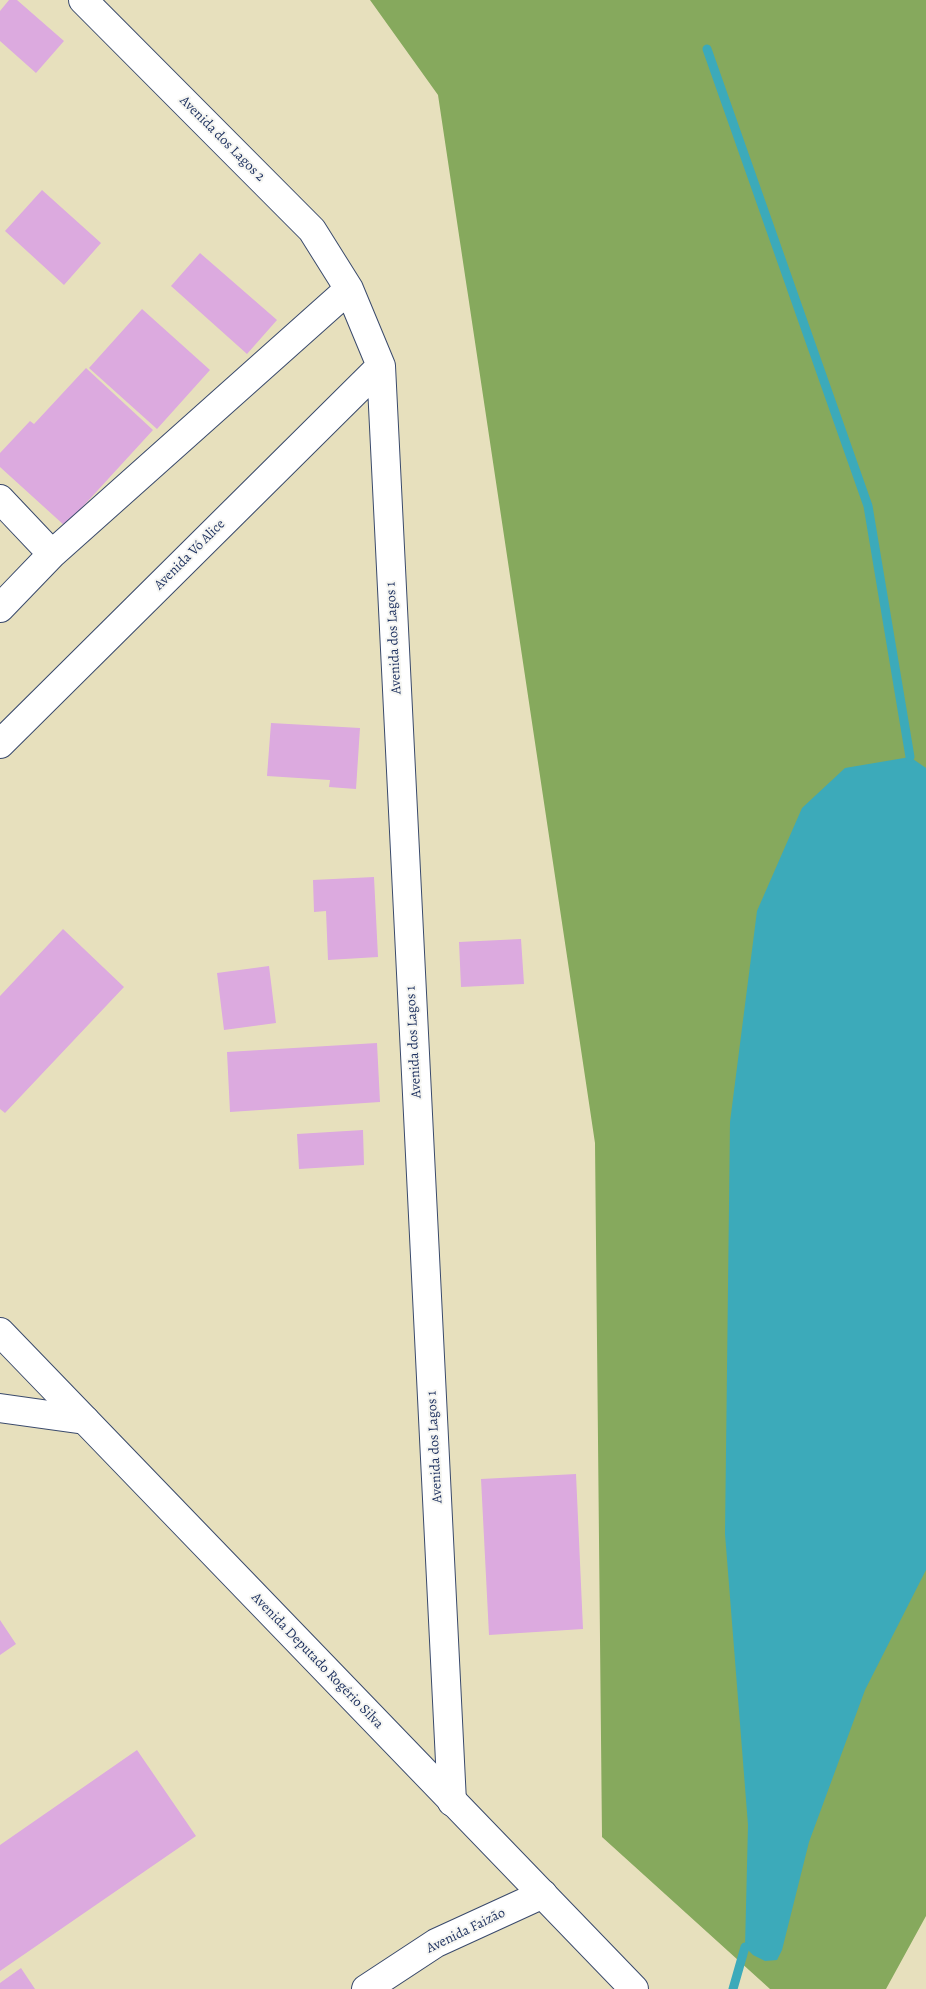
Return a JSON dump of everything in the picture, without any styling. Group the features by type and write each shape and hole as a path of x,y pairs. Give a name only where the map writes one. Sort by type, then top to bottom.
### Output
{"street":[{"name":"Avenida dos Lagos 2","path":"83,0 312,230 349,289"},
{"name":"Avenida dos Lagos 1","path":"349,289 381,366 452,1802"},
{"path":"0,608 52,554 349,289"},
{"name":"Avenida Vó Alice","path":"0,744 381,366"},
{"path":"0,499 52,554"},
{"name":"Avenida Deputado Rogério Silva","path":"0,1332 634,1989"},
{"path":"0,1408 84,1420"},
{"name":"Avenida Faizão","path":"366,1989 436,1943 543,1894"}],"green space":[{"path":"370,0 926,0 926,1916 886,1989 770,1989 602,1837 595,1143 438,95"}],"water":[{"path":"910,757 926,768 926,1570 865,1690 809,1842 782,1950 777,1960 765,1961 753,1955 745,1947 748,1825 725,1534 730,1122 757,911 802,808 845,768"}],"building":[{"path":"9,0 17,0 64,41 36,73 0,41 0,11"},
{"path":"42,190 101,243 64,285 5,231"},
{"path":"200,253 277,320 247,354 171,286"},
{"path":"142,309 210,370 157,429 89,368"},
{"path":"86,368 153,430 65,526 0,467 0,453 30,421 34,424"},
{"path":"271,723 360,728 356,789 329,787 330,780 267,776"},
{"path":"374,877 378,957 328,960 326,911 314,912 313,880"},
{"path":"63,929 124,987 5,1113 0,1109 0,996"},
{"path":"521,939 524,984 461,987 459,942"},
{"path":"269,966 276,1023 224,1030 217,973"},
{"path":"377,1043 380,1102 230,1112 227,1052"},
{"path":"363,1130 364,1165 299,1169 297,1134"},
{"path":"576,1474 583,1629 489,1635 481,1479"},
{"path":"0,1620 16,1644 0,1655"},
{"path":"137,1750 196,1836 0,1971 0,1845"},
{"path":"21,1968 35,1989 0,1989 0,1983"}],"waterway":[{"path":"707,49 868,506 910,757"},
{"path":"733,1989 745,1947"}]}
